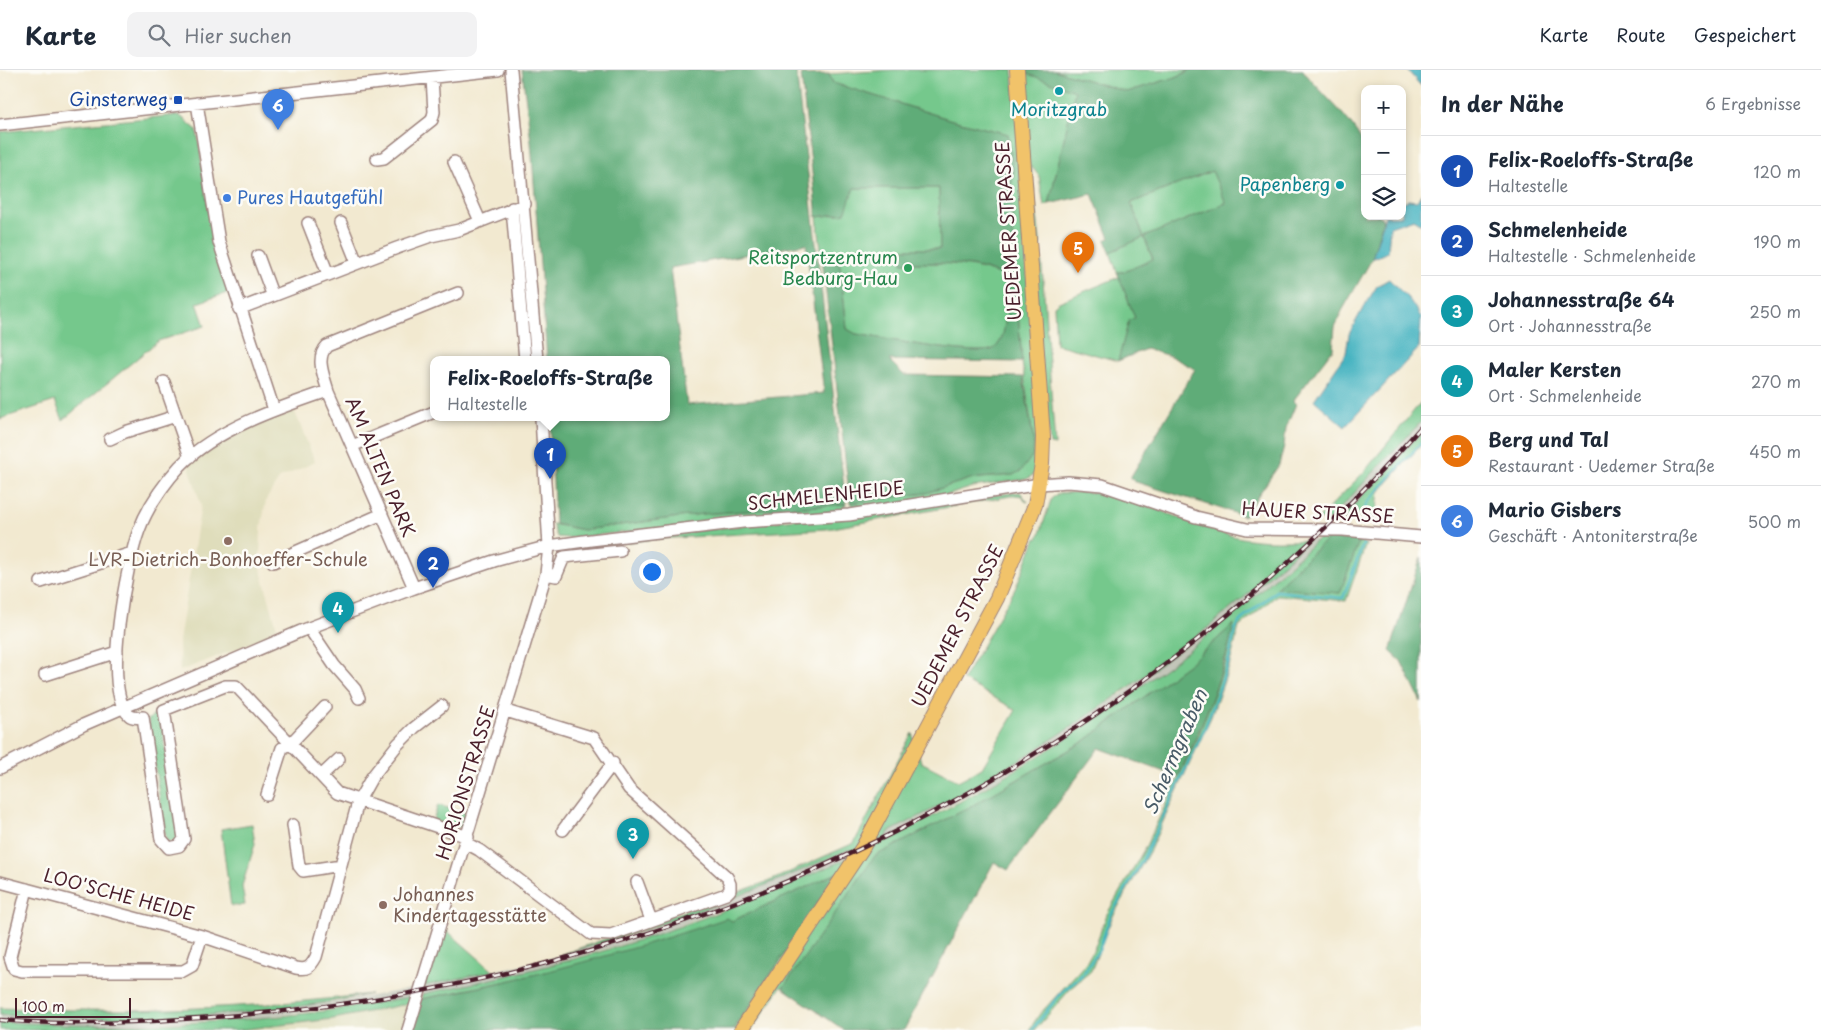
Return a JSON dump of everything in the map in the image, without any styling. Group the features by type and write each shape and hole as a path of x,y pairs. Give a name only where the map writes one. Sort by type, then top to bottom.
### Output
{"main road":[{"name":"UEDEMER STRASSE","path":"741,1030 849,868 882,813 1008,576 1035,505 1042,464 1041,405 1017,70"}],"street":[{"path":"0,125 498,70"},
{"path":"511,70 525,204 537,356"},
{"path":"377,159 384,158 432,120 434,112 432,78"},
{"path":"197,103 219,242 239,309 274,410"},
{"path":"454,162 480,221"},
{"path":"239,309 272,294 431,236 459,230 525,204"},
{"path":"512,208 525,356"},
{"path":"308,223 328,274"},
{"path":"341,223 357,263"},
{"path":"258,256 272,294"},
{"path":"328,391 321,359 323,350 327,346 458,293"},
{"path":"164,382 190,457"},
{"name":"AM ALTEN PARK","path":"124,707 119,688 117,652 119,618 132,552 140,528 154,500 190,457 221,436 274,410 328,391 414,588"},
{"path":"352,446 430,414"},
{"path":"110,439 125,432 176,416"},
{"name":"HORIONSTRASSE","path":"408,1030 546,574 550,546 541,421"},
{"name":"HAUER STRASSE","path":"1040,484 1068,482 1102,485 1196,517 1247,528 1343,530 1421,537"},
{"name":"SCHMELENHEIDE","path":"0,768 60,736 124,707 309,628 414,588 494,561 550,546 733,523 849,515 1040,484"},
{"path":"273,562 382,514"},
{"path":"546,574 556,576 564,557 620,551"},
{"path":"41,582 132,552"},
{"path":"309,628 334,665 355,689 359,698"},
{"path":"45,675 117,652"},
{"path":"124,707 128,715 133,718 143,717 225,686 236,686 337,793 467,840 591,934 611,935 726,894 730,890 727,877 630,789 594,738 506,710"},
{"name":"LOO'SCHE HEIDE","path":"0,882 202,936 305,970 310,967 316,958 358,802 372,777 398,744 414,728 442,706"},
{"path":"267,795 282,748 290,743 325,707"},
{"path":"143,717 161,839 169,848 179,846 184,839 164,710"},
{"path":"322,775 339,758"},
{"path":"563,830 613,763"},
{"path":"293,825 299,866 303,870 340,865"},
{"path":"637,882 652,920"},
{"name":"LOO'SCHE HEIDE","path":"27,889 10,957 14,969 22,971 183,971 192,966 202,936"}],"shaded area":[{"name":"LVR-Dietrich-Bonhoeffer-Schule","path":"293,407 315,462 280,478 266,500 261,528 260,556 262,574 277,628 270,630 272,635 180,671 179,641 201,505 188,463 226,437"},
{"path":"1421,421 1421,432 1339,521 1329,520"},
{"path":"1318,539 1230,618 1127,698 999,779 884,840 889,832 943,804 1123,693 1226,613 1309,540"},
{"path":"851,849 846,859 655,935 513,975 422,994 424,986 543,960 627,937 745,894"},
{"path":"416,988 413,996 401,999 257,1018 108,1025 0,1022 0,1015 115,1018 256,1011 336,1002"},
{"path":"412,1003 403,1030 238,1030 333,1019"}],"green space":[{"path":"522,70 796,70 846,504 702,514 583,530 555,524 550,421 670,421 670,356 547,356 531,142","holes":["806,244 824,393 687,405 670,268"]},
{"path":"893,70 1013,70 1039,444 1037,472 1027,479 973,487 945,496 858,510 850,503 926,493 970,479 1013,475 1034,444 1022,362 1013,250 1011,186 1014,172 1008,134 952,120 833,83 829,74"},
{"path":"1021,70 1075,91 1049,204 1044,206 1039,176 1031,166 1040,239 1055,445 1050,444 1038,328"},
{"path":"1025,70 1054,70 1127,92 1176,77 1191,70 1303,70 1347,119 1361,140 1361,220 1383,220 1372,259 1335,327 1333,349 1293,401 1296,404 1286,428 1279,465 1244,516 1133,481 1134,479 1130,478 1195,369 1170,356 1146,349 1118,361 1129,320 1135,318 1117,272 1124,272 1153,259 1144,237 1110,252 1105,240 1110,238 1092,194 1049,204 1075,91 1025,73","holes":["1212,171 1226,203 1144,237 1131,203"]},
{"path":"1054,70 1191,70 1176,77 1127,92"},
{"path":"829,74 833,83 952,120 1008,134 1014,172 1011,186 1013,250 1022,362 889,360 904,375 1023,377 1034,444 1033,455 1021,471 1013,475 970,479 926,493 850,503 821,249 840,265 847,329 856,334 951,349 986,351 995,348 1003,334 1006,294 1005,277 981,268 955,264 902,263 902,249 940,249 939,188 854,188 845,213 817,217 801,75"},
{"path":"179,115 197,130 210,223 230,292 197,303 205,326 158,341 63,420 55,401 0,419 0,132"},
{"path":"1212,171 1226,203 1144,237 1131,203"},
{"name":"Reitsportzentrum Bedburg-Hau","path":"853,188 939,188 940,249 902,249 903,263 942,263 968,266 981,268 1005,277 1005,325 1000,342 995,348 986,351 951,349 856,334 847,329 840,265 821,249 817,217 845,213"},
{"path":"1144,237 1153,260 1124,272 1117,272 1110,252"},
{"path":"1119,277 1135,318 1129,321 1118,361 1056,344 1054,306 1059,302"},
{"path":"1421,402 1421,422 1329,520 1318,519 1364,472"},
{"path":"1421,432 1421,445 1379,492 1376,518 1351,516 1343,521 1339,521"},
{"path":"1020,492 1028,502 1022,496 1016,495 827,529 655,539 561,550 563,547"},
{"path":"1086,492 1104,494 1139,503 1235,537 1267,541 1309,540 1212,624 1110,701 1002,770 889,832 885,840 1002,778 1113,706 1218,626 1269,584 1318,539 1328,538 1276,588 1340,593 1359,541 1366,544 1346,601 1277,595 1239,627 1229,667 1211,717 1150,850 1112,918 1091,971 1072,987 1035,1030 1029,1030 1039,1015 1086,963 1094,949 1107,914 1145,848 1199,734 1225,664 1233,625 1189,664 1083,742 968,808 876,856 752,1030 747,1030 918,751 921,762 958,781 982,768 1016,710 963,680 1015,589 1036,538 1038,539 1052,497 1060,493"},
{"path":"846,504 841,511 568,538 557,537 552,524 583,530 702,514"},
{"path":"1328,538 1359,541 1340,593 1276,588"},
{"path":"1421,557 1421,702 1401,661 1390,651"},
{"path":"1234,624 1224,664 1195,740 1178,777 1099,748 1008,870 994,862 904,1030 844,1030 783,988 875,856 968,808 1083,742 1189,664"},
{"path":"154,715 160,716 180,835 175,842 166,841 148,720"},
{"path":"912,733 915,742 859,846 736,1030 733,1030 838,873 732,921 565,969 421,999 422,994 540,968 598,953 655,935 799,880 846,859 850,849 779,880 707,908 634,933 560,955 772,880 854,843"},
{"path":"438,805 469,814 464,828 433,821"},
{"path":"252,824 255,844 242,886 245,905 231,906 221,829"},
{"path":"839,872 733,1030 413,1030 421,999 499,983 576,964 651,943 727,918 732,921"},
{"path":"444,928 493,971 424,986"},
{"path":"371,994 279,1009 186,1016 0,1015 0,1008 186,1009 279,1003"},
{"path":"413,996 412,1003 333,1019 238,1030 0,1030 0,1022 155,1024 259,1018 311,1013"}],"water":[{"path":"1407,70 1421,70 1421,86"},
{"path":"1421,194 1421,225 1414,219 1390,227 1388,252 1372,259 1384,220 1406,220 1406,201 1417,201"},
{"path":"1389,279 1409,299 1421,317 1419,348 1345,427 1314,400 1346,353 1349,334 1363,308 1377,286"}],"waterway":[{"name":"Schermgraben","path":"1365,514 1366,504 1421,443"},
{"name":"Schermgraben","path":"1032,1030 1059,995 1083,974 1099,950 1111,915 1142,861 1205,728 1228,664 1235,630 1240,621 1276,591 1343,598 1363,544"}],"railway":[{"path":"0,1020 90,1023 180,1019 240,1015 408,993 573,956 733,903 888,835 1035,753 1174,658 1303,549 1421,427"}],"place":[{"name":"Moritzgrab","path":"1059,91"},
{"name":"Ginsterweg","path":"178,100"},
{"name":"Mario Gisbers","path":"278,130"},
{"name":"Papenberg","path":"1340,185"},
{"name":"Pures Hautgefühl","path":"227,198"},
{"name":"Reitsportzentrum Bedburg-Hau","path":"908,268"},
{"name":"Berg und Tal","path":"1078,273"},
{"name":"Felix-Roeloffs-Straße","path":"550,479"},
{"name":"LVR-Dietrich-Bonhoeffer-Schule","path":"228,541"},
{"name":"Schmelenheide","path":"433,588"},
{"name":"Maler Kersten","path":"338,633"},
{"name":"Johannesstraße 64","path":"633,859"},
{"name":"Johannes Kindertagesstätte","path":"383,905"}]}
